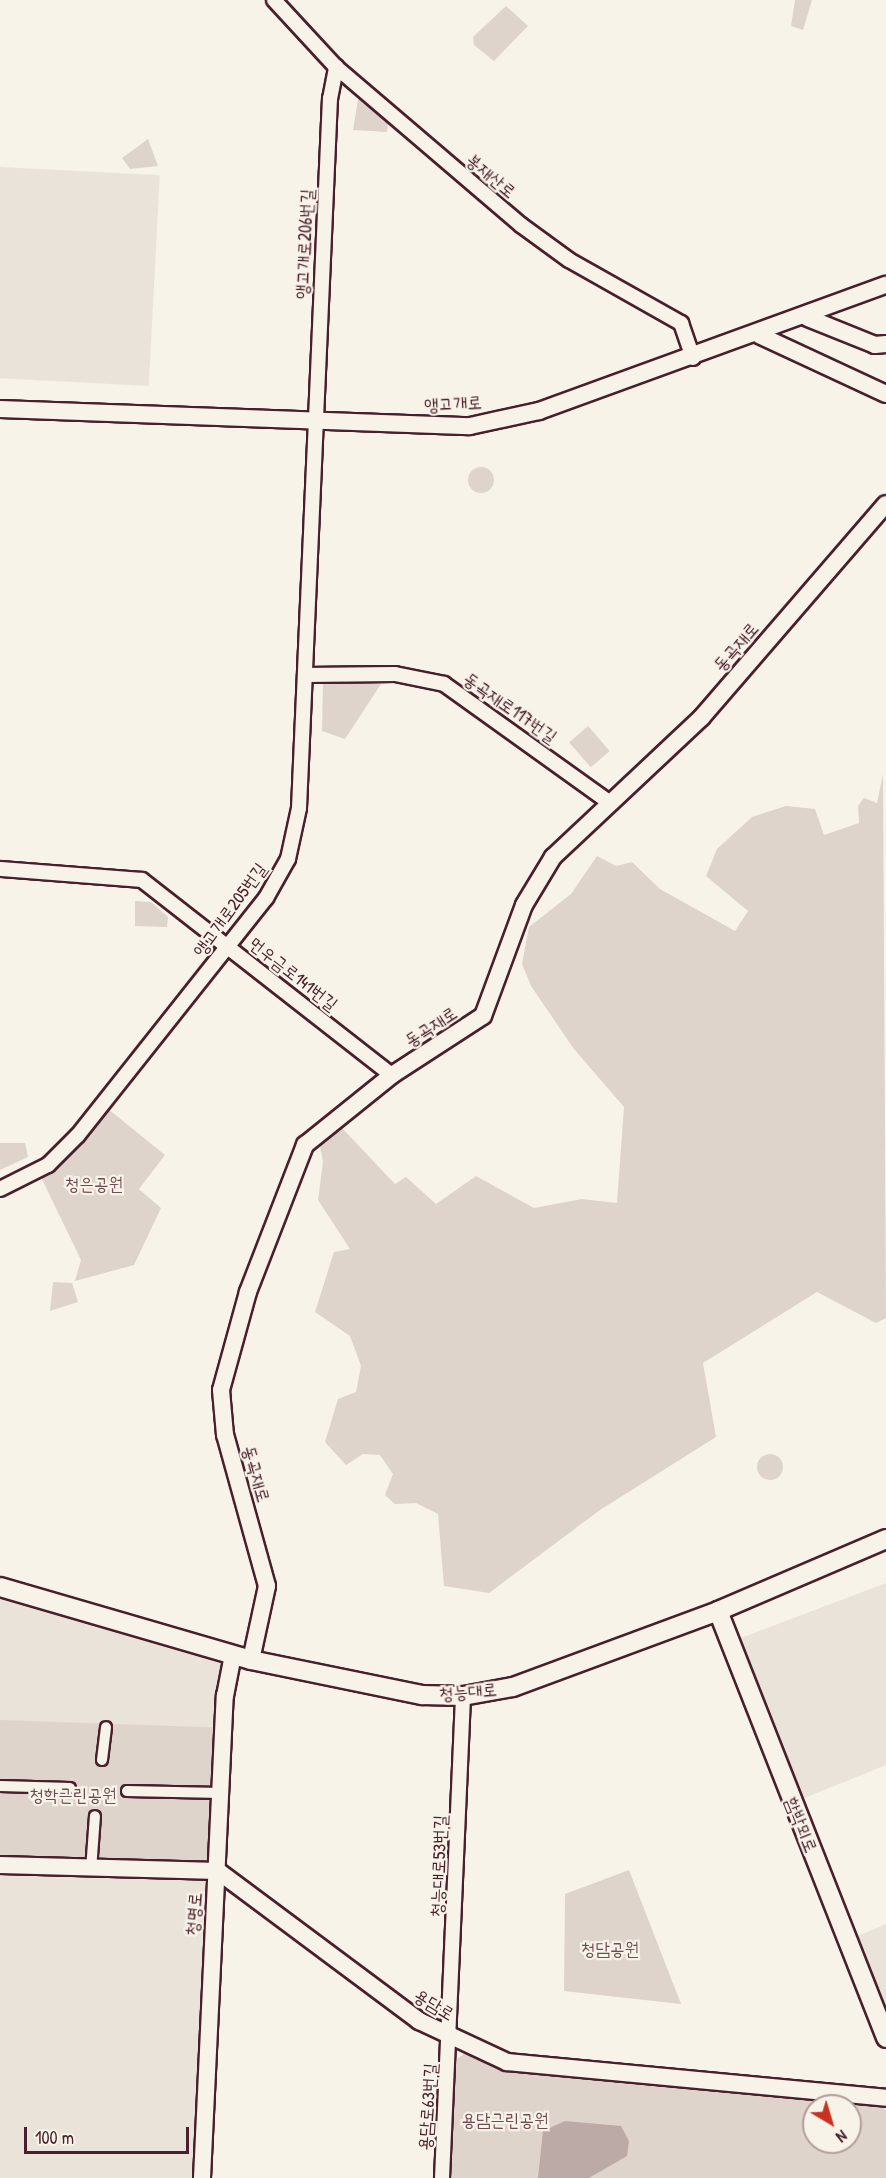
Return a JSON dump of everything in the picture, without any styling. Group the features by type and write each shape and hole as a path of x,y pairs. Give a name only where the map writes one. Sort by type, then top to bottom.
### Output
{"main road":[{"name":"청능대로","path":"0,1587 251,1660 422,1695 463,1696 513,1687 718,1611 886,1539"},
{"name":"함박뫼로","path":"718,1611 886,2038"}],"street":[{"name":"봉재산로","path":"274,0 336,67 521,225 569,260 681,323 693,358"},
{"name":"앵고개로206번길","path":"315,424 336,67"},
{"name":"앵고개로","path":"0,409 315,424 470,426 539,411 808,318 886,285"},
{"path":"808,318 874,345 886,344"},
{"path":"759,335 886,394"},
{"name":"앵고개로205번길","path":"0,1189 48,1165 78,1135 228,946 288,859 300,808 315,424"},
{"name":"동곡재로","path":"251,1660 267,1586 220,1412 225,1370 271,1228 305,1145 392,1075 483,1016 496,992 524,905 553,857 702,717 886,504"},
{"name":"동곡재로117번길","path":"305,675 395,674 444,684 609,802"},
{"name":"먼우금로141번길","path":"0,869 142,880 392,1075"},
{"name":"청명로","path":"202,2178 225,1696 233,1655"},
{"name":"청능대로53번길","path":"451,2038 463,1696"},
{"path":"102,1760 106,1727"},
{"path":"0,1786 70,1788"},
{"path":"128,1791 221,1793"},
{"path":"91,1870 95,1816"},
{"path":"0,1865 91,1870 218,1871"},
{"name":"용담로","path":"218,1871 367,1984 451,2038 507,2062 886,2098"},
{"name":"용담로63번길","path":"442,2178 451,2038"}],"shaded area":[{"path":"0,167 160,175 149,386 0,378"},
{"path":"0,1582 233,1655 202,2178 0,2178"},
{"path":"886,1583 886,1765 792,1803 730,1642"},
{"path":"886,1924 886,2038 848,1940"},
{"path":"565,2121 621,2126 629,2141 627,2156 589,2178 538,2178 543,2131"}],"green space":[{"path":"795,0 812,0 803,30 791,26"},
{"path":"506,6 528,26 494,61 474,45 473,37"},
{"path":"363,97 388,123 387,132 353,130 358,100"},
{"path":"148,139 158,166 130,169 122,158"},
{"path":"481,467 490,471 494,480 490,489 481,493 472,489 468,480 472,471"},
{"path":"323,681 381,684 345,739 322,731"},
{"path":"588,726 610,751 591,767 569,742"},
{"path":"883,774 886,1318 876,1323 817,1292 703,1363 716,1437 600,1510 489,1593 444,1586 438,1514 416,1503 395,1504 385,1495 393,1474 380,1455 363,1454 346,1465 325,1442 338,1399 356,1392 361,1366 350,1336 315,1312 334,1252 350,1249 318,1200 323,1162 319,1141 341,1127 395,1184 406,1177 436,1204 476,1176 534,1208 582,1199 617,1203 624,1107 574,1049 531,986 522,964 529,927 571,894 597,856 616,866 632,862 660,889 735,931 748,911 706,876 717,849 752,817 786,806 815,809 824,835 859,823 858,806 864,798 877,803"},
{"path":"135,901 151,902 168,917 167,927 135,926"},
{"name":"청은공원","path":"102,1104 165,1155 139,1189 161,1208 134,1265 75,1281 81,1260 38,1171"},
{"path":"0,1143 25,1143 28,1157 0,1170"},
{"path":"53,1282 72,1283 78,1302 50,1311"},
{"path":"770,1454 779,1458 783,1467 779,1476 770,1480 761,1476 757,1467 761,1458"},
{"name":"청학근린공원","path":"0,1720 224,1728 219,1873 0,1865"},
{"name":"청담공원","path":"629,1870 681,2004 564,1991 565,1894"},
{"name":"용담근린공원","path":"473,2047 502,2060 802,2096 802,2154 862,2154 862,2104 881,2106 886,2110 886,2178 442,2178 449,2065"}]}
